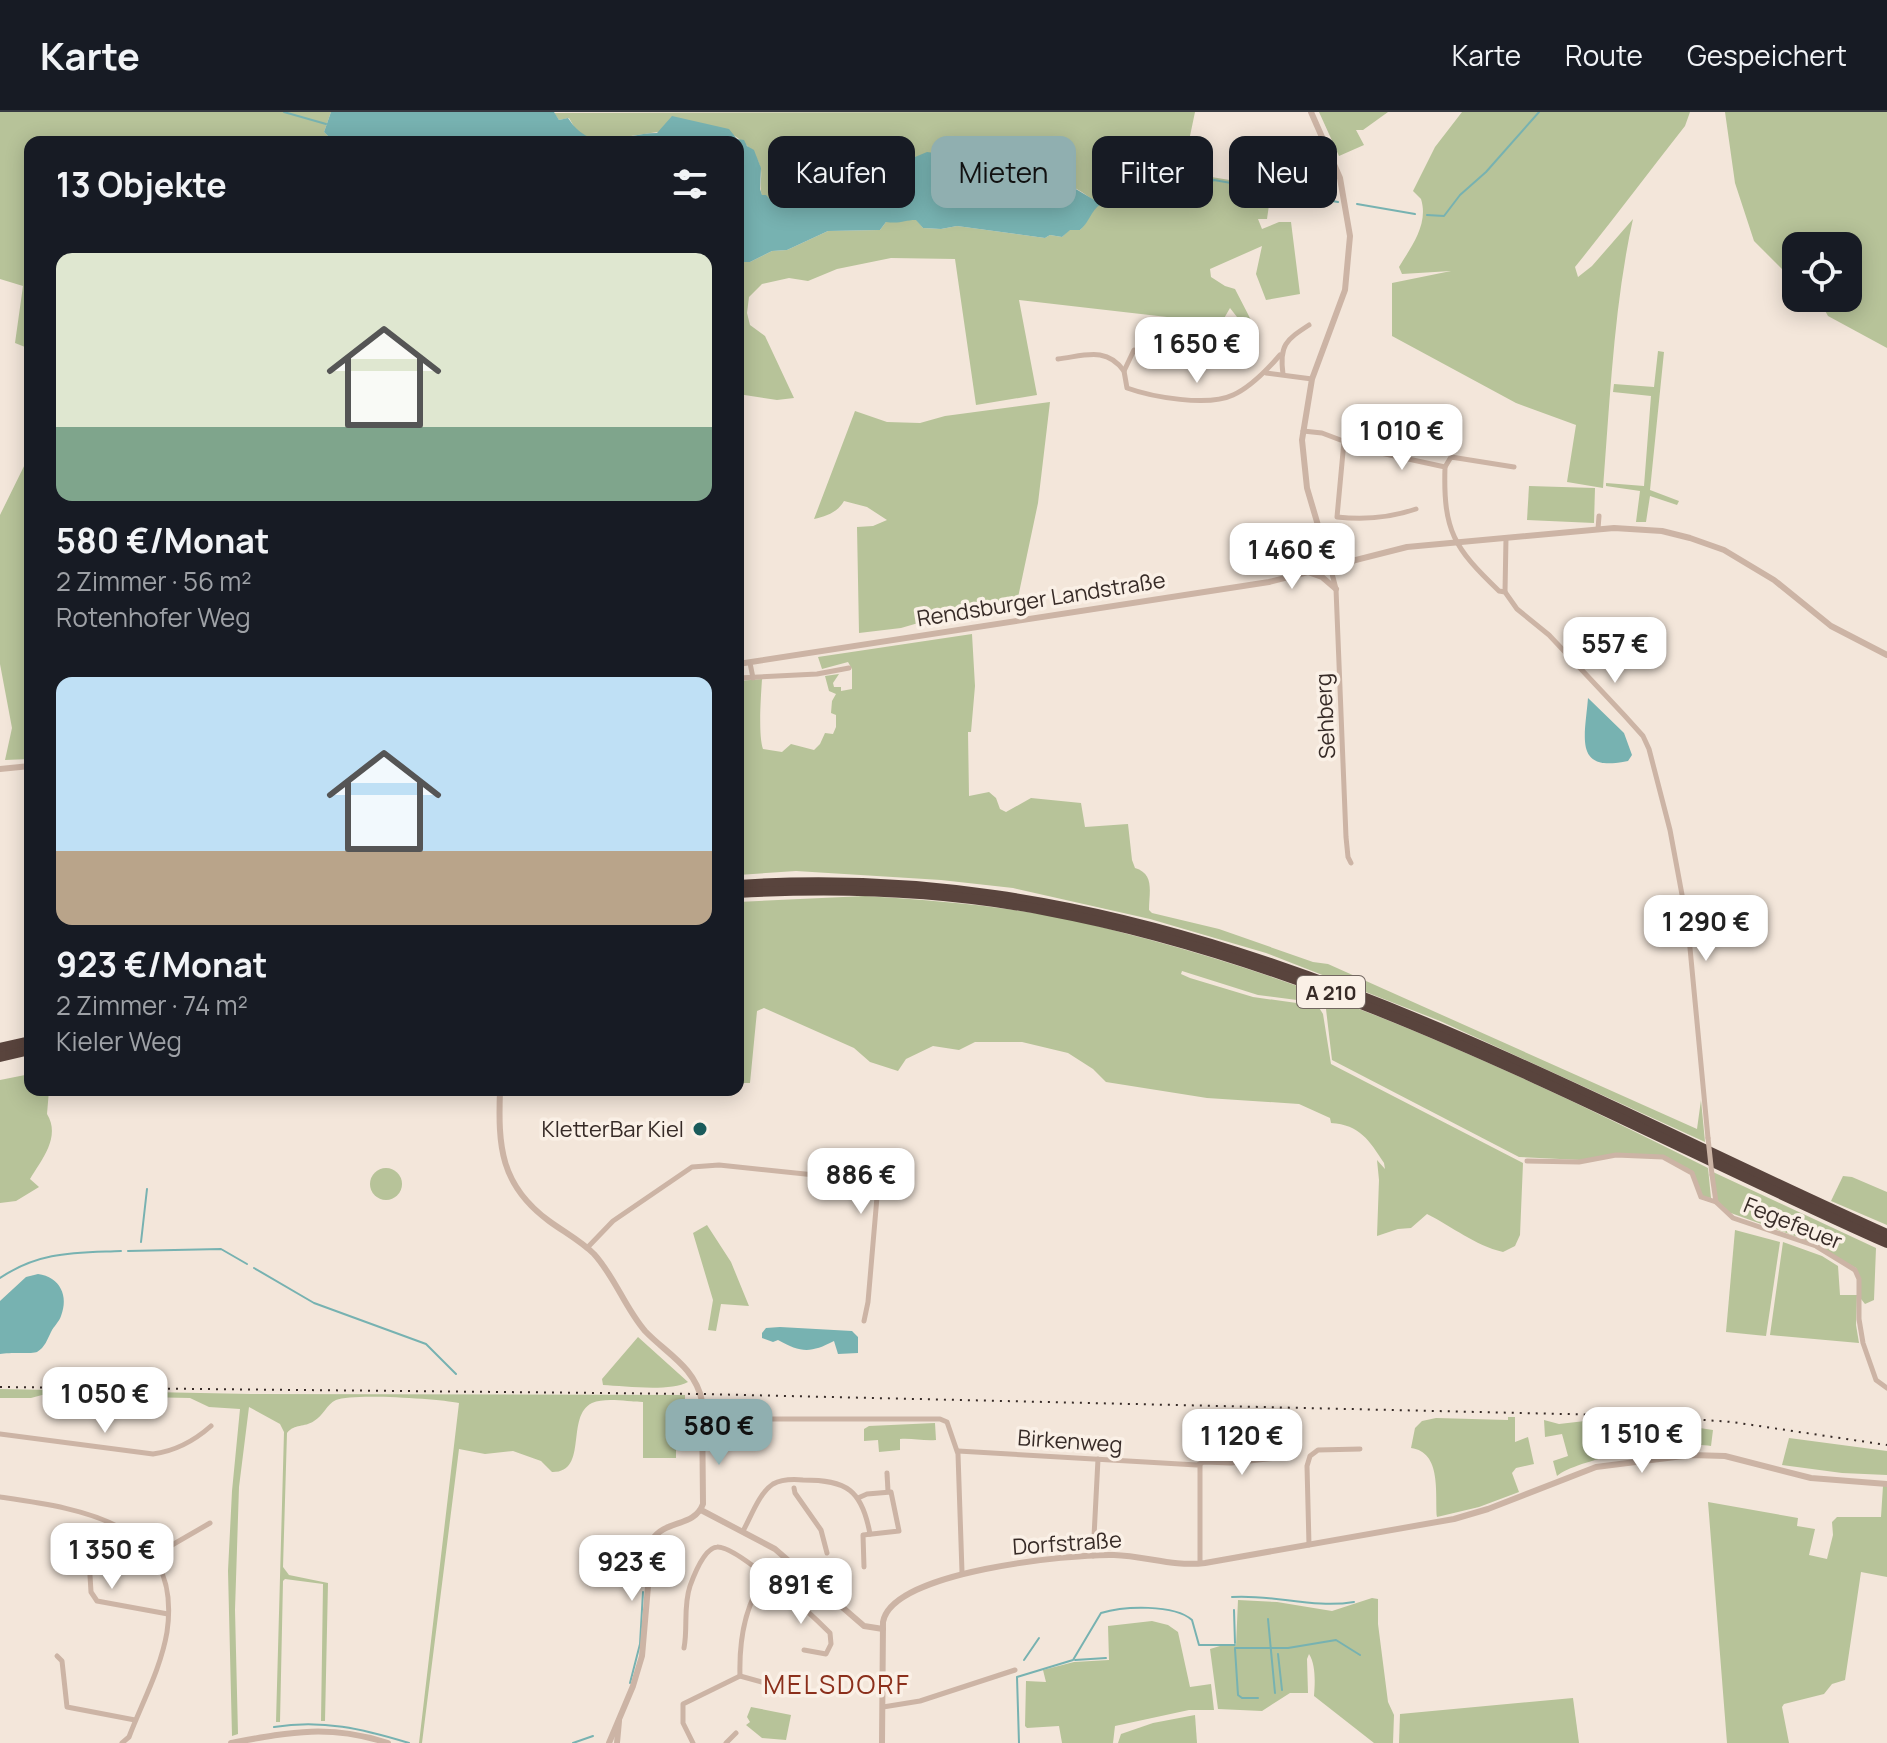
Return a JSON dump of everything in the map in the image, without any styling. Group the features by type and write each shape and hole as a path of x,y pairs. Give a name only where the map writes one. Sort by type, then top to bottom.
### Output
{"highway":[{"name":"A 210","path":"744,885 861,883 981,892 1090,911 1205,940 1337,985 1442,1028 1887,1234"},
{"name":"A 210","path":"744,893 844,890 956,897 1075,916 1201,948 1336,994 1481,1054 1887,1243"},
{"path":"0,1048 24,1042"},
{"path":"0,1057 24,1051"}],"street":[{"path":"1311,112 1335,165 1346,201 1350,236 1347,290 1312,379 1303,431 1307,488 1330,566"},
{"path":"1058,359 1109,355 1124,371 1127,388 1186,399 1230,397 1264,373 1280,355 1289,338 1309,325"},
{"path":"1124,371 1134,350"},
{"path":"1280,355 1283,374"},
{"path":"1264,373 1312,379"},
{"path":"1303,431 1322,433 1367,450 1445,467"},
{"path":"1344,441 1336,520 1362,519 1416,509"},
{"path":"1455,541 1447,513 1445,467 1451,457 1514,467"},
{"path":"1598,529 1599,516"},
{"name":"Rendsburger Landstraße","path":"744,664 1242,586 1407,547 1598,529 1662,531 1724,550 1767,575 1831,626 1887,655"},
{"path":"1505,592 1506,537"},
{"name":"Fegefeuer","path":"1455,541 1459,551 1475,568 1549,635 1643,736 1649,749 1682,888 1716,1202 1733,1218 1816,1246 1852,1266 1859,1279 1859,1319 1863,1343 1876,1380 1887,1388"},
{"name":"Sehberg","path":"1330,566 1336,589 1346,837 1351,863"},
{"path":"1308,572 1322,577 1336,589"},
{"path":"750,663 753,678"},
{"path":"744,678 817,674 849,668"},
{"path":"0,769 24,767"},
{"path":"500,1096 500,1143 505,1166 517,1190 538,1212 587,1248 608,1271 643,1328 679,1359 701,1394 704,1496 701,1510 691,1520 661,1530 650,1543 644,1644 637,1676 609,1743"},
{"path":"1527,1161 1579,1162 1616,1155 1663,1157 1689,1171 1699,1195 1716,1202"},
{"path":"587,1248 614,1220 692,1167 719,1165 872,1181 877,1197 864,1321"},
{"path":"703,1419 940,1419 948,1423 958,1451 962,1572"},
{"path":"0,1434 149,1454 177,1448 198,1438 211,1426"},
{"path":"1309,1545 1308,1458 1318,1450 1360,1449"},
{"name":"Birkenweg","path":"958,1451 1200,1464 1276,1458"},
{"name":"Dorfstraße","path":"883,1629 885,1612 893,1603 962,1572 1093,1556 1125,1556 1176,1565 1309,1545 1437,1522 1488,1509 1596,1467 1691,1455 1725,1456 1811,1478 1887,1484"},
{"path":"1093,1556 1098,1459"},
{"path":"1200,1464 1200,1563"},
{"path":"864,1567 862,1536 899,1531 893,1497 888,1491 887,1473"},
{"path":"743,1531 767,1489 780,1481 792,1479 836,1483 850,1490 866,1513 870,1534"},
{"path":"792,1479 795,1493 821,1530 827,1553"},
{"path":"794,1488 800,1487 801,1480"},
{"path":"858,1498 888,1491"},
{"path":"0,1497 71,1509 113,1522 133,1534 153,1556 168,1590 166,1634 130,1740 122,1743"},
{"path":"701,1510 775,1549 864,1626 883,1629 882,1743"},
{"path":"153,1556 210,1523"},
{"path":"684,1648 684,1615 689,1589 710,1550 718,1547 726,1549 766,1576 831,1635 826,1654 804,1650"},
{"path":"82,1555 89,1559 91,1592 97,1601 168,1614"},
{"path":"740,1676 742,1633 755,1595 766,1576"},
{"path":"792,1598 810,1579"},
{"path":"57,1656 62,1661 67,1707 135,1720"},
{"path":"883,1707 920,1701 1015,1670"},
{"path":"693,1743 682,1717 681,1707 685,1701 740,1676 806,1694"},
{"path":"617,1743 619,1721"},
{"path":"234,1742 290,1731 325,1730 354,1733 388,1743"},
{"path":"726,1743 736,1733"}],"green space":[{"path":"0,112 331,112 324,132 328,136 24,136 24,347 15,343 23,286 0,279"},
{"path":"1195,112 1190,136 1092,136 1092,199 1076,189 1076,136 931,136 931,158 915,165 915,136 768,136 768,198 762,196 761,170 744,143 744,136 734,136 703,125 631,136 584,136 569,118 559,120 554,113"},
{"path":"1319,112 1388,112 1363,130 1356,130 1364,145 1339,156 1337,136 1330,136"},
{"path":"1462,112 1690,112 1685,126 1575,267 1578,277 1592,266 1633,219 1617,318 1603,488 1567,482 1576,425 1516,403 1392,336 1392,283 1451,271 1402,274 1399,267 1418,235 1423,217 1421,199 1413,191 1435,147"},
{"path":"1725,112 1887,112 1887,348 1826,312 1862,312 1862,232 1782,232 1782,269 1754,241 1735,183"},
{"path":"1213,177 1229,180 1229,208 1269,208 1267,219 1258,219 1262,229 1279,222 1291,222 1300,294 1266,300 1256,274 1262,246 1210,269 1211,277 1235,289 1252,322 1244,326 1230,308 1215,334 1167,317 1019,300 1037,395 976,405 955,259 891,258 837,269 808,281 789,278 762,284 749,297 747,313 750,325 765,336 794,398 777,400 744,395 744,262 772,251 787,250 828,231 880,230 886,222 916,219 923,228 957,226 1045,238 1050,235 1062,237 1069,230 1080,230 1094,210 1213,208"},
{"path":"1658,351 1664,352 1650,490 1679,501 1677,505 1650,496 1646,522 1636,522 1640,491 1606,486 1606,483 1644,486 1651,396 1613,392 1614,384 1654,387"},
{"path":"1050,402 1038,503 1016,607 939,617 901,628 859,633 857,527 873,526 887,520 867,507 844,501 835,511 814,519 855,411 887,422 920,423 945,416"},
{"path":"24,466 24,759 5,760 12,728 0,664 0,515"},
{"path":"1529,486 1595,488 1594,523 1527,520"},
{"path":"972,634 975,686 971,732 968,732 969,796 989,792 996,798 1000,809 1006,812 1031,798 1081,803 1085,827 1128,824 1132,860 1135,868 1148,879 1149,910 1152,913 1219,929 1313,962 1328,964 1697,1129 1701,1100 1705,1142 1440,1021 1266,953 1150,919 1013,888 941,880 796,871 744,875 744,680 762,679 760,725 763,749 782,752 791,744 814,750 825,733 833,734 836,727 836,715 831,713 836,694 829,691 825,676 839,674 834,687 841,687 841,691 852,689 852,669 848,662 822,669 818,657"},
{"path":"865,896 983,906 1064,918 1220,960 1363,1010 1572,1101 1708,1168 1711,1198 1703,1197 1692,1171 1666,1157 1615,1154 1580,1160 1519,1157 1332,1060 1326,1009 1320,1003 1258,995 1182,971 1181,974 1190,978 1253,997 1318,1006 1323,1014 1331,1064 1523,1163 1520,1235 1515,1246 1503,1252 1492,1249 1427,1214 1411,1228 1377,1236 1377,1160 1385,1169 1384,1163 1357,1130 1331,1123 1330,1118 1299,1104 1207,1098 1106,1082 1093,1069 1068,1053 1022,1042 975,1042 959,1050 933,1046 906,1059 898,1071 870,1062 854,1048 764,1008 757,1011 750,1083 744,1083 744,902"},
{"path":"24,1075 24,1096 48,1096 47,1114 52,1131 44,1156 30,1179 39,1187 16,1201 0,1203 0,1080"},
{"path":"386,1168 397,1173 402,1184 397,1195 386,1200 375,1195 370,1184 375,1173"},
{"path":"1713,1172 1876,1248 1874,1300 1865,1304 1861,1299 1856,1268 1806,1240 1728,1212 1717,1200"},
{"path":"1843,1176 1887,1192 1887,1225 1831,1201"},
{"path":"707,1225 731,1262 749,1306 721,1304 716,1331 708,1330 713,1300 693,1233"},
{"path":"1735,1230 1780,1242 1766,1336 1726,1332"},
{"path":"1783,1242 1822,1256 1838,1266 1840,1295 1857,1295 1859,1343 1770,1335"},
{"path":"638,1337 688,1382 659,1388 603,1385 602,1379"},
{"path":"0,1389 251,1394 685,1395 685,1402 695,1402 698,1441 676,1442 676,1458 643,1458 643,1402 610,1400 592,1403 584,1410 574,1454 563,1470 552,1472 541,1461 513,1451 485,1454 459,1449 422,1743 419,1743 459,1403 396,1397 345,1398 333,1402 314,1421 287,1433 283,1567 289,1575 328,1583 325,1721 321,1721 323,1584 285,1579 280,1722 276,1722 284,1432 280,1424 249,1407 239,1487 235,1610 238,1734 232,1736 228,1571 240,1409 209,1407 190,1398 42,1395 0,1398"},
{"path":"1508,1417 1515,1417 1515,1442 1528,1437 1534,1464 1516,1468 1512,1473 1519,1492 1479,1507 1437,1517 1432,1466 1421,1451 1411,1448 1415,1428 1422,1421 1436,1418 1508,1420"},
{"path":"1544,1420 1559,1424 1646,1420 1713,1430 1711,1446 1677,1446 1631,1452 1587,1463 1557,1476 1553,1461 1568,1456 1562,1434 1545,1437"},
{"path":"935,1423 936,1440 900,1439 900,1450 879,1452 878,1440 864,1441 864,1429 869,1426"},
{"path":"1789,1438 1887,1451 1887,1475 1782,1465"},
{"path":"1883,1486 1887,1486 1887,1577 1861,1572 1845,1680 1832,1684 1824,1694 1784,1704 1789,1743 1727,1743 1708,1502 1798,1518 1797,1526 1815,1529 1809,1555 1827,1559 1833,1535 1832,1522 1837,1517 1881,1517"},
{"path":"1372,1598 1378,1599 1378,1624 1388,1702 1394,1715 1393,1743 1374,1743 1314,1696 1314,1669 1309,1654 1308,1693 1290,1693 1262,1711 1218,1709 1210,1649 1236,1646 1238,1600 1277,1602 1332,1611"},
{"path":"1152,1621 1168,1625 1178,1632 1190,1687 1211,1684 1214,1710 1189,1710 1115,1726 1113,1743 1062,1743 1059,1726 1025,1726 1026,1681 1046,1682 1043,1670 1074,1662 1109,1660 1108,1626"},
{"path":"1573,1698 1579,1743 1399,1743 1400,1714"},
{"path":"751,1707 791,1715 786,1740 762,1738 746,1725 750,1722 747,1717"},
{"path":"1195,1715 1197,1743 1118,1743 1121,1734 1153,1723"}],"water":[{"path":"331,112 554,112 559,120 568,118 588,136 328,136 324,132"},
{"path":"672,116 729,129 735,136 632,136 657,133"},
{"path":"744,140 754,150 761,168 760,189 762,195 768,197 768,208 915,208 915,157 927,152 931,153 931,208 1076,208 1076,189 1092,199 1092,208 1096,208 1080,230 1070,230 1062,237 1050,235 1045,238 957,226 923,228 916,220 886,222 880,230 828,231 787,250 772,251 744,262"},
{"path":"1588,698 1624,733 1632,755 1628,761 1598,762 1590,757 1585,738"},
{"path":"38,1274 52,1279 61,1289 64,1301 60,1318 44,1346 37,1352 0,1354 0,1301 26,1277"},
{"path":"766,1328 852,1331 858,1337 858,1353 838,1354 834,1341 806,1350 762,1338"}],"waterway":[{"path":"284,112 326,124"},
{"path":"1427,215 1444,216 1539,112"},
{"path":"1213,180 1338,202"},
{"path":"1357,204 1415,214"},
{"path":"141,1242 147,1189"},
{"path":"128,1251 221,1249 247,1264"},
{"path":"0,1278 44,1258 121,1251"},
{"path":"254,1268 314,1303 426,1344 456,1374"},
{"path":"643,1583 645,1545"},
{"path":"630,1683 640,1644 643,1592"},
{"path":"1232,1597 1324,1604 1354,1602"},
{"path":"1019,1743 1017,1677 1073,1660 1101,1613 1135,1608 1173,1611 1192,1620 1199,1645 1235,1645"},
{"path":"1234,1610 1235,1643"},
{"path":"1268,1619 1275,1693"},
{"path":"1024,1660 1039,1638"},
{"path":"1235,1648 1288,1648 1336,1640 1360,1655"},
{"path":"1235,1649 1238,1695 1258,1698"},
{"path":"1278,1654 1282,1690"},
{"path":"1075,1660 1106,1658"},
{"path":"274,1727 326,1725 375,1733 409,1743"},
{"path":"573,1743 593,1736"}],"railway":[{"path":"0,1387 701,1394 1651,1416 1732,1422 1887,1445"}],"place":[{"name":"KletterBar Kiel","path":"700,1129"}],"district":[{"name":"MELSDORF","path":"837,1684"}]}
